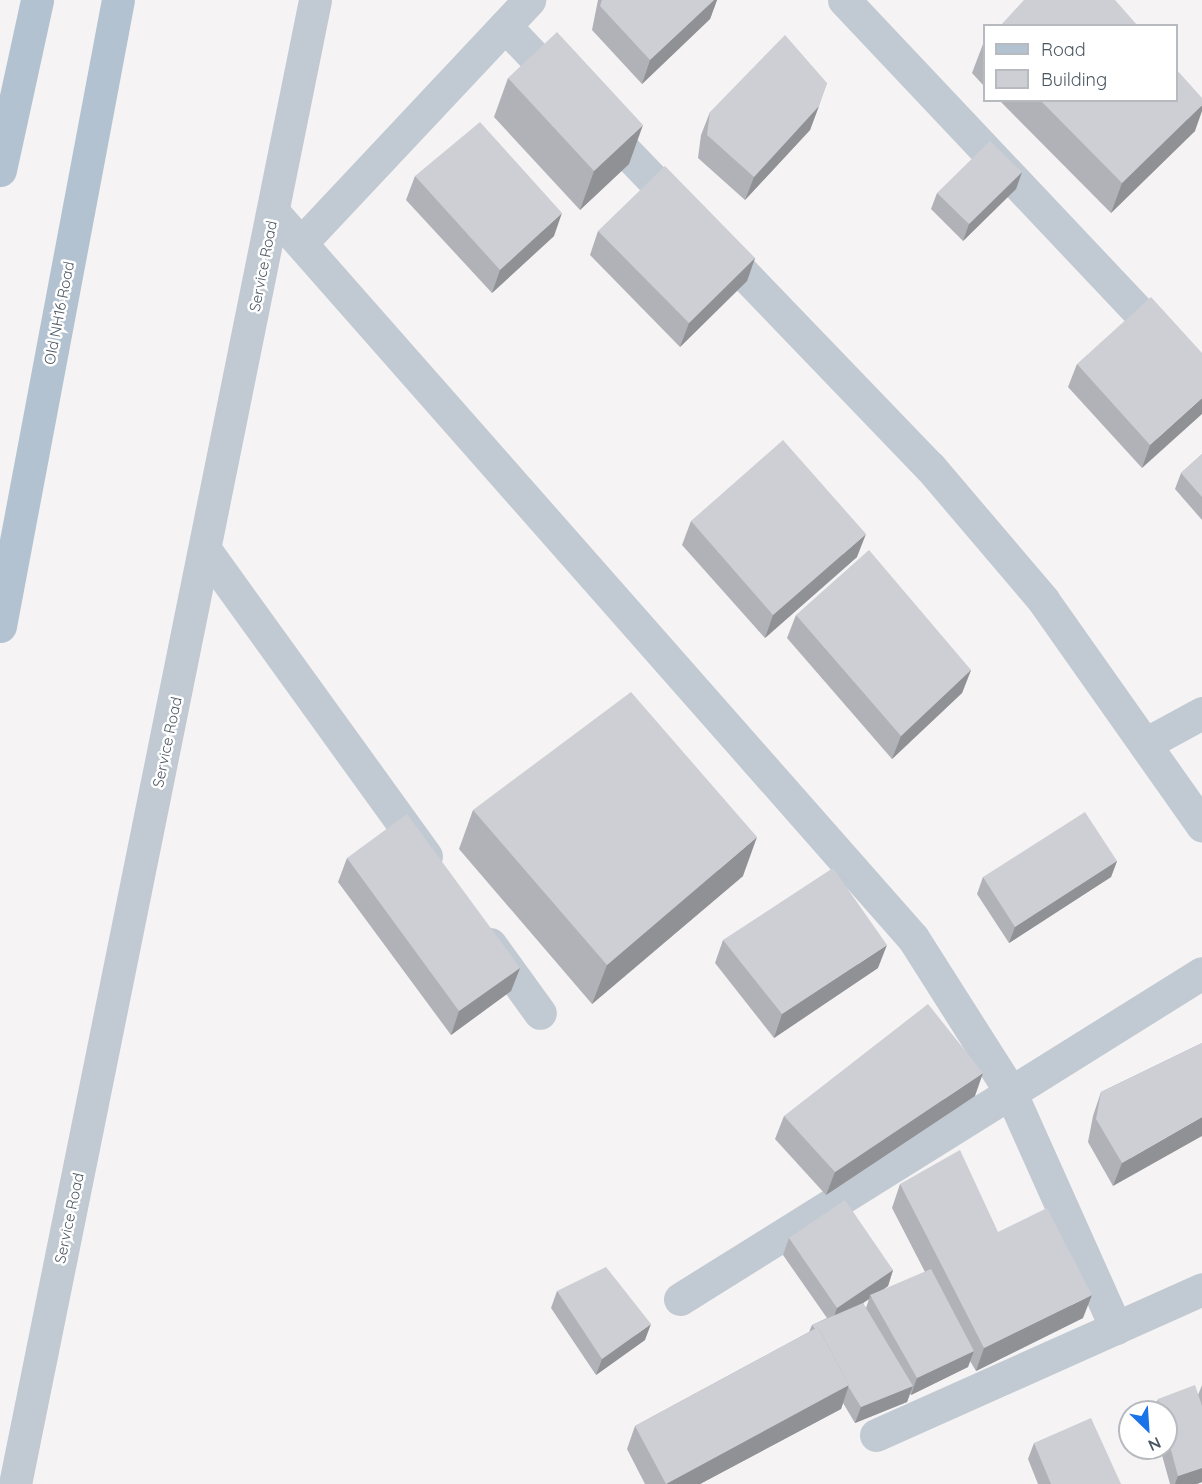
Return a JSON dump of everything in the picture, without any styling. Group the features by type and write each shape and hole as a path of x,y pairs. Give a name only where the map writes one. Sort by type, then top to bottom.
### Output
{"main road":[{"path":"0,170 37,0"},
{"name":"Old NH16 Road","path":"0,626 118,0"}],"street":[{"name":"Service Road","path":"15,1484 206,551 315,0"},
{"path":"302,242 529,0"},
{"path":"844,0 1202,379"},
{"path":"505,26 930,468 1043,600 1202,825"},
{"path":"274,213 302,242 912,938 1010,1089 1116,1328"},
{"path":"206,551 444,881"},
{"path":"1145,744 1202,713"},
{"path":"472,918 540,1013"},
{"path":"680,1299 1010,1089 1202,973"},
{"path":"876,1435 1202,1289"}],"building":[{"path":"602,0 714,0 650,60 600,6"},
{"path":"1024,0 1115,0 1136,24 1002,24"},
{"path":"557,32 643,125 594,171 508,78"},
{"path":"785,35 827,83 819,106 754,177 707,135 710,112"},
{"path":"1178,71 1202,98 1202,105 1122,183 1042,102 1178,102"},
{"path":"480,122 562,213 500,270 415,176"},
{"path":"990,141 1022,172 969,224 937,193"},
{"path":"665,166 755,258 689,323 598,231"},
{"path":"1151,297 1202,353 1202,398 1150,445 1077,364"},
{"path":"783,440 866,534 773,615 691,521"},
{"path":"1202,454 1202,497 1181,473"},
{"path":"869,550 971,670 901,736 796,615"},
{"path":"631,692 757,837 607,965 473,810"},
{"path":"1085,812 1117,861 1015,927 983,877"},
{"path":"407,814 520,968 459,1011 347,858"},
{"path":"833,868 887,945 782,1014 723,940"},
{"path":"928,1004 983,1073 835,1172 784,1116"},
{"path":"1202,1043 1202,1117 1122,1163 1096,1119 1101,1092"},
{"path":"960,1150 998,1232 1047,1208 1092,1295 984,1348 900,1184"},
{"path":"845,1200 893,1270 837,1308 789,1238"},
{"path":"606,1267 651,1324 602,1359 557,1291"},
{"path":"931,1269 974,1351 917,1378 870,1295"},
{"path":"863,1303 913,1386 861,1407 818,1327 815,1329 812,1325"},
{"path":"818,1327 849,1385 666,1484 635,1426"},
{"path":"1195,1385 1202,1406 1202,1468 1178,1476 1174,1460 1178,1460 1178,1400 1158,1399"},
{"path":"1091,1418 1121,1484 1051,1484 1034,1443"}]}
